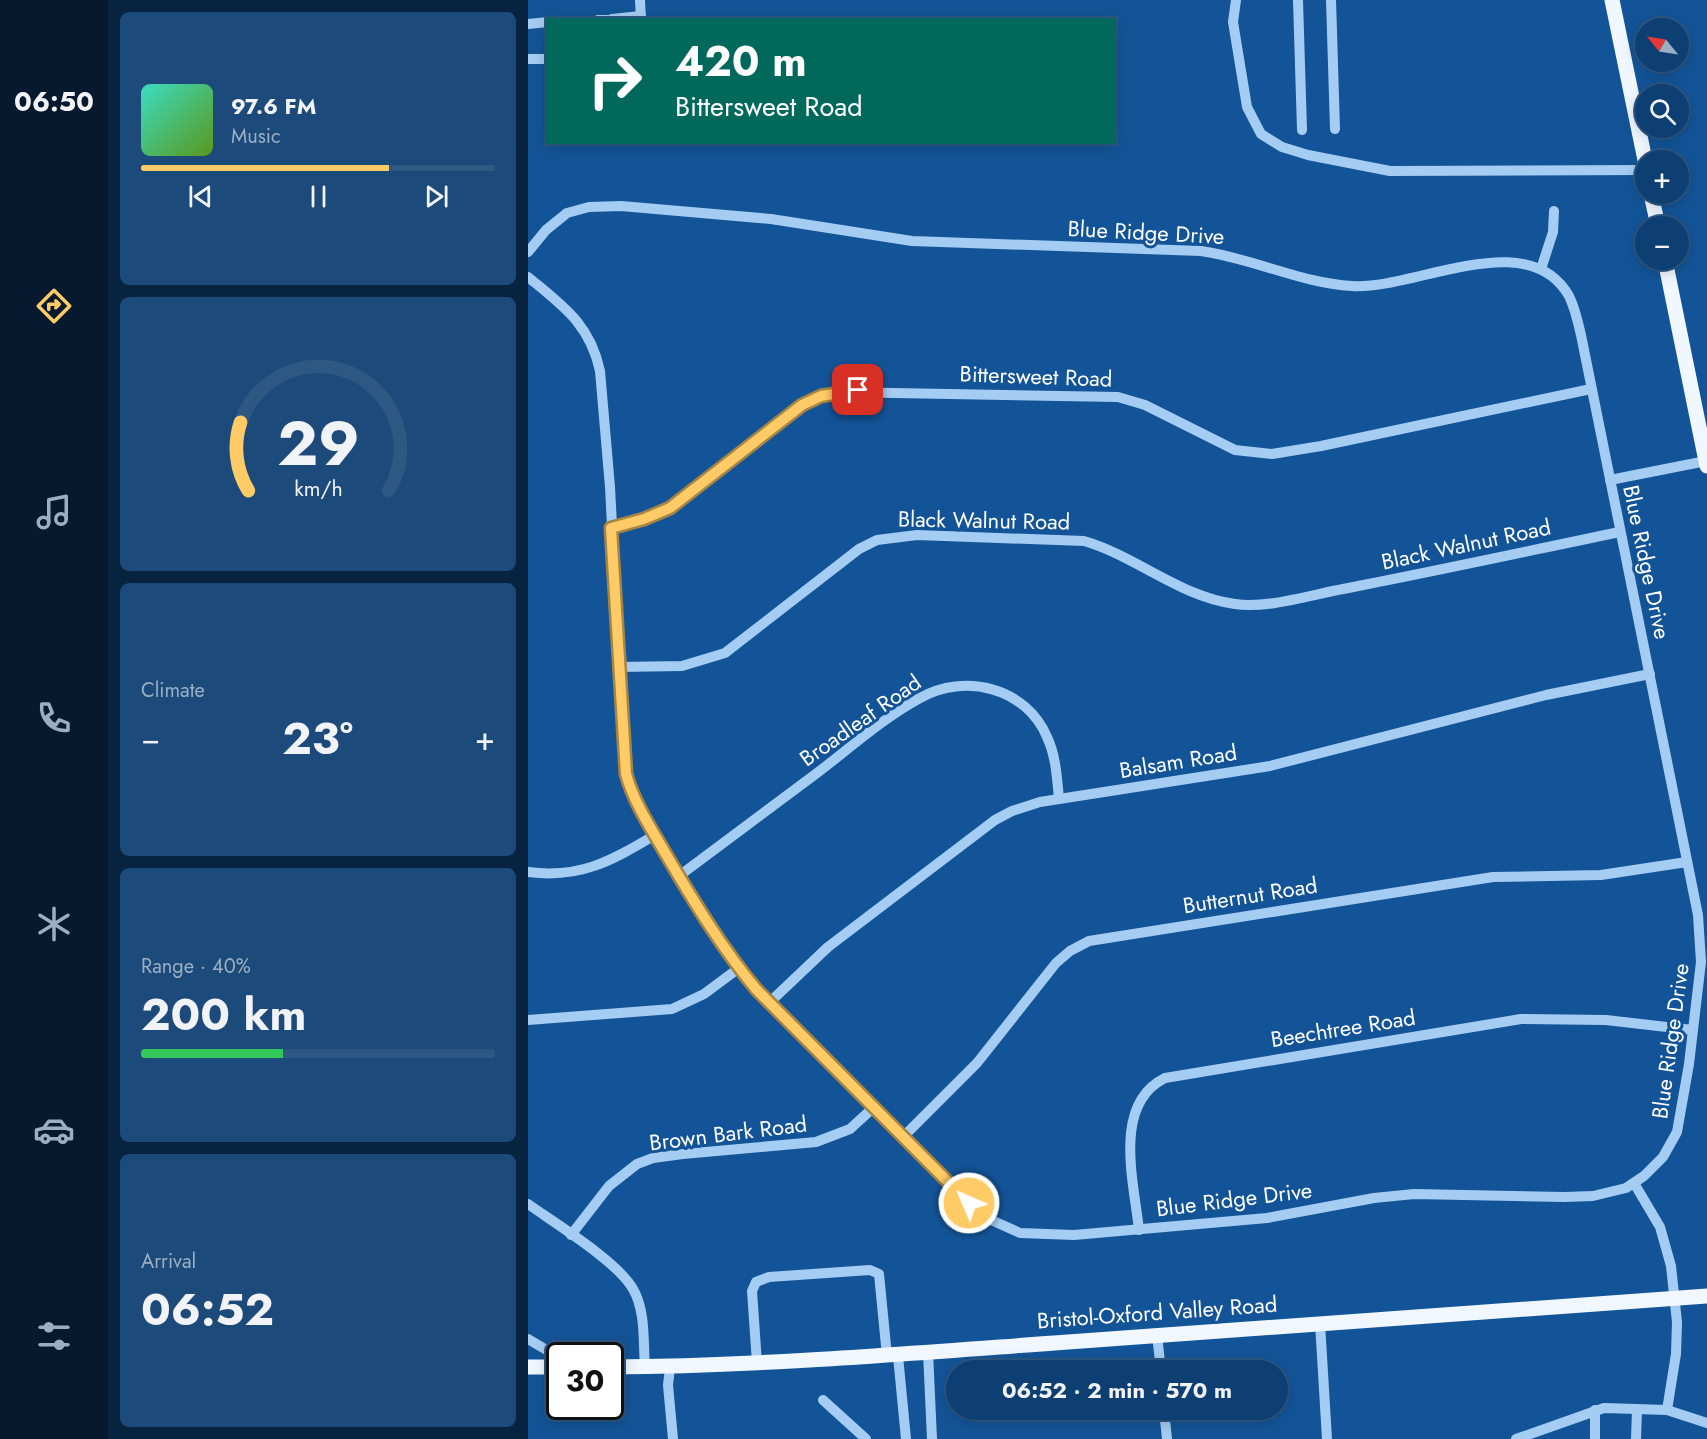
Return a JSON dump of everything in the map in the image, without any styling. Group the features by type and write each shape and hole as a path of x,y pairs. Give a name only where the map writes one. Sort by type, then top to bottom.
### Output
{"main road":[{"path":"1612,0 1643,150"},
{"path":"1667,270 1706,464"},
{"name":"Bristol-Oxford Valley Road","path":"624,1367 669,1368 892,1356 1707,1296"},
{"path":"528,1367 546,1367"}],"street":[{"path":"640,0 641,18"},
{"path":"1236,0 1233,22 1247,107 1261,134 1282,147 1308,155 1390,171 1635,170"},
{"path":"1298,0 1302,130"},
{"path":"1331,0 1335,129"},
{"path":"528,24 546,22"},
{"path":"528,59 546,59"},
{"name":"Blue Ridge Drive","path":"528,252 546,230 567,213 589,207 621,206 771,219 912,241 1201,251 1231,255 1332,284 1354,286 1379,285 1502,262 1524,263 1541,269 1558,282 1573,306 1591,389 1650,674 1687,862 1701,947 1693,1030 1677,1132 1663,1156 1635,1183 1607,1194 1564,1197 1414,1194 1267,1218 1139,1230 1044,1235 1004,1228 969,1203 770,1002 740,968 679,876 630,787 626,774 618,668 606,427 598,359 580,322 528,277"},
{"path":"1541,269 1553,232 1554,210"},
{"name":"Bittersweet Road","path":"611,528 644,519 670,508 802,405 838,392 1118,397 1145,405 1235,450 1272,454 1321,446 1591,389"},
{"path":"1610,480 1706,464"},
{"name":"Black Walnut Road","path":"618,668 682,666 725,652 859,549 888,538 916,535 1084,541 1106,547 1179,585 1212,599 1243,605 1372,583 1620,532"},
{"name":"Balsam Road","path":"770,1002 828,947 995,820 1012,811 1059,799 1270,766 1546,695 1650,674"},
{"name":"Broadleaf Road","path":"679,876 893,716 919,698 954,685 978,686 1003,693 1035,717 1048,737 1054,758 1059,799"},
{"path":"528,872 560,874 598,866 655,835"},
{"name":"Butternut Road","path":"903,1137 977,1063 1056,963 1070,951 1089,941 1493,877 1600,875 1687,862"},
{"path":"528,1020 672,1009 704,994 740,968"},
{"name":"Beechtree Road","path":"1139,1230 1132,1157 1133,1115 1144,1091 1165,1078 1521,1019 1606,1020 1693,1030"},
{"name":"Brown Bark Road","path":"571,1235 609,1186 637,1164 653,1158 683,1154 816,1142 850,1129 874,1107"},
{"path":"1635,1183 1652,1211 1666,1245 1677,1322 1676,1354 1667,1410"},
{"path":"528,1204 625,1277 633,1289 642,1324 645,1367"},
{"path":"757,1364 752,1291 756,1282 769,1277 870,1270 879,1274 906,1439"},
{"path":"1320,1323 1327,1439"},
{"path":"1157,1335 1160,1360"},
{"path":"528,1339 546,1350"},
{"path":"928,1352 932,1439"},
{"path":"669,1368 668,1385 673,1439"},
{"path":"823,1400 866,1439"},
{"path":"1516,1439 1542,1434 1595,1410 1667,1410 1707,1423"},
{"path":"1595,1410 1595,1439"},
{"path":"1636,1439 1637,1410"},
{"path":"1165,1420 1167,1439"}],"route":[{"path":"858,390 838,392 809,401 670,508 653,516 611,528 626,774 630,787 679,876 719,940 756,989 969,1203"}]}
